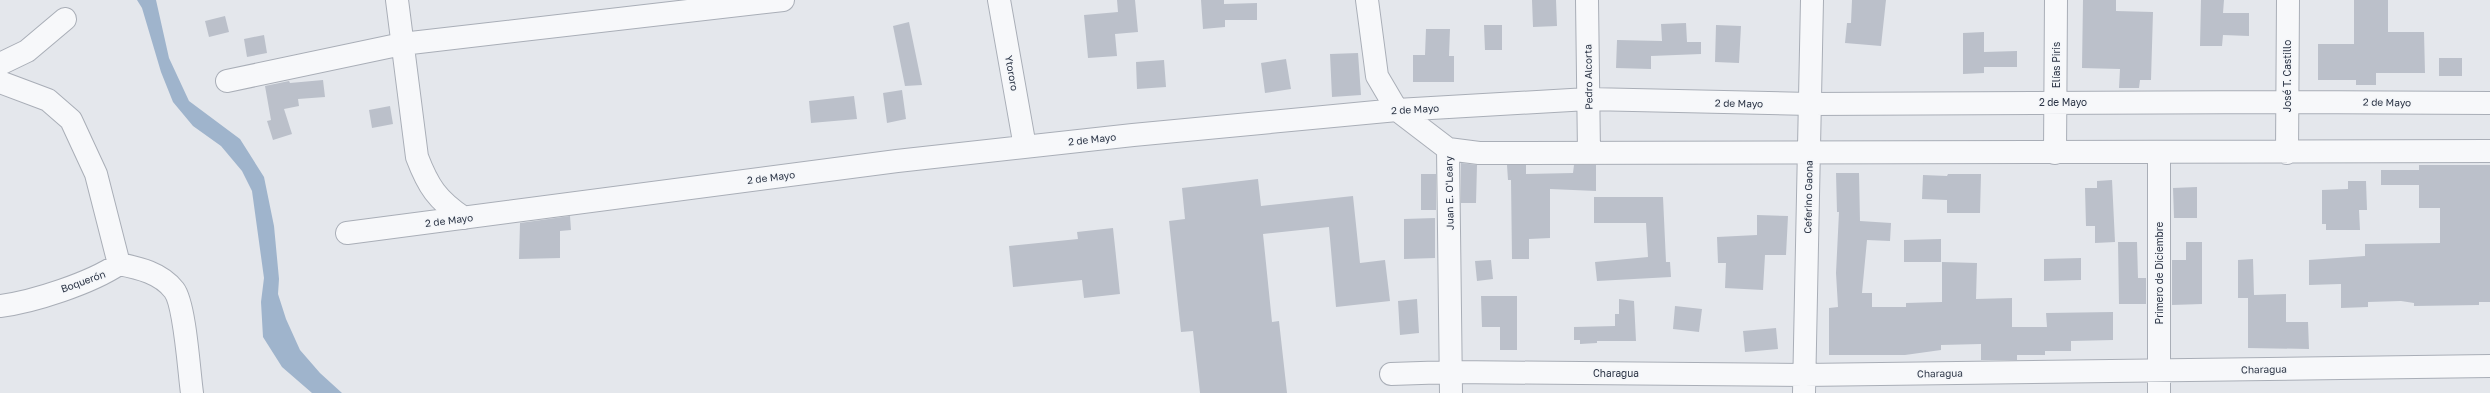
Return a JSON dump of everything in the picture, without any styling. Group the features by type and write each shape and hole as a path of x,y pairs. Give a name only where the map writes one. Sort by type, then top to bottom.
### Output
{"street":[{"path":"397,0 417,157 425,178 444,204 464,218"},
{"path":"227,81 402,44 653,8 783,0"},
{"name":"Ytororo","path":"999,0 1025,147"},
{"name":"Juan E. O'Leary","path":"1367,0 1377,76 1397,110 1448,149 1451,393"},
{"name":"Pedro Alcorta","path":"1587,0 1589,153"},
{"name":"Ceferino Gaona","path":"1804,384 1812,0"},
{"name":"Elías Piris","path":"2056,0 2056,153"},
{"name":"José T. Castillo","path":"2286,152 2288,0"},
{"path":"0,64 27,51 65,19"},
{"path":"0,82 48,100 71,120 96,174 119,264 147,270 174,290 180,306 192,393"},
{"name":"2 de Mayo","path":"347,233 882,163 1025,147 1397,110 1588,100 1810,104 2056,102 2490,103"},
{"path":"1448,149 1479,153 1809,154 2490,151"},
{"name":"Primero de Diciembre","path":"2159,153 2159,393"},
{"name":"Boquerón","path":"0,306 19,304 104,274 119,264"},
{"name":"Charagua","path":"1391,374 1451,372 1804,384 2159,371 2490,366"}],"water":[{"path":"137,0 156,0 169,58 189,101 240,139 264,177 274,226 279,279 278,294 286,319 300,350 320,373 342,393 312,393 282,367 263,337 261,302 264,278 252,191 242,171 221,146 193,126 173,102 161,72 142,8"}],"building":[{"path":"1117,0 1135,0 1138,32 1115,34 1117,56 1088,58 1084,15 1118,12"},
{"path":"1201,0 1224,0 1224,4 1257,3 1257,20 1225,20 1225,27 1203,29"},
{"path":"1532,0 1556,0 1557,26 1533,27"},
{"path":"1852,0 1886,0 1881,46 1845,43 1847,23 1851,23"},
{"path":"2083,0 2116,0 2116,11 2153,12 2151,80 2140,80 2139,88 2119,88 2120,69 2082,68"},
{"path":"2201,0 2224,0 2223,13 2249,13 2249,36 2223,35 2222,46 2200,46"},
{"path":"2354,0 2388,0 2388,32 2424,32 2425,73 2376,73 2376,85 2356,85 2356,80 2318,80 2318,44 2354,44"},
{"path":"225,16 229,32 209,37 205,21"},
{"path":"909,22 922,85 905,86 893,26"},
{"path":"1686,23 1687,42 1701,42 1701,54 1651,56 1651,69 1616,68 1617,40 1662,41 1661,24"},
{"path":"1484,25 1502,25 1502,50 1485,50"},
{"path":"1716,25 1741,26 1739,63 1715,62"},
{"path":"1426,29 1450,29 1449,56 1454,56 1454,82 1413,82 1413,55 1425,55"},
{"path":"1984,32 1984,52 2017,51 2017,67 1984,67 1984,73 1963,74 1963,33"},
{"path":"264,35 267,53 247,57 244,39"},
{"path":"1358,53 1361,95 1332,97 1330,54"},
{"path":"2439,58 2462,58 2462,76 2439,76"},
{"path":"1286,59 1291,89 1265,93 1261,63"},
{"path":"1164,60 1166,87 1137,89 1136,62"},
{"path":"323,80 325,97 298,99 299,106 284,109 292,134 273,140 267,121 271,120 265,86 289,81 290,83"},
{"path":"902,90 906,119 887,123 883,93"},
{"path":"854,96 857,119 811,123 809,101"},
{"path":"390,106 393,124 372,128 369,110"},
{"path":"1461,163 1477,165 1476,203 1461,203"},
{"path":"1507,165 1526,165 1526,174 1573,173 1574,165 1596,165 1596,191 1550,189 1550,238 1529,239 1529,259 1512,259 1511,180 1508,180"},
{"path":"2419,165 2490,165 2490,302 2479,302 2479,305 2414,306 2414,303 2401,301 2368,302 2368,307 2341,308 2341,284 2309,285 2309,260 2365,256 2365,244 2440,243 2440,208 2419,208 2419,185 2381,185 2381,170 2419,170"},
{"path":"1836,173 1859,173 1860,221 1891,223 1890,241 1867,240 1862,293 1872,293 1872,307 1906,307 1906,303 1942,302 1942,262 1977,263 1976,299 2012,298 2012,327 2047,327 2046,313 2113,312 2113,340 2071,341 2071,351 2045,351 2045,355 2017,355 2017,360 1981,360 1981,344 1941,345 1941,350 1905,355 1829,355 1829,308 1838,307 1836,273 1839,212 1837,212"},
{"path":"1421,174 1436,174 1436,210 1421,210"},
{"path":"1948,174 1981,174 1980,213 1947,213 1947,200 1922,199 1923,175 1947,176"},
{"path":"1258,179 1261,206 1353,196 1360,263 1385,260 1390,301 1336,307 1329,227 1263,234 1272,322 1279,321 1287,393 1200,393 1193,331 1181,332 1169,221 1185,219 1182,188"},
{"path":"2112,180 2115,242 2095,243 2095,226 2086,226 2085,188 2097,188 2097,181"},
{"path":"2348,181 2366,181 2367,210 2359,210 2360,230 2326,230 2326,224 2322,224 2322,190 2348,189"},
{"path":"2197,187 2197,218 2174,218 2173,188"},
{"path":"1594,197 1663,197 1666,262 1670,262 1671,277 1597,281 1595,262 1648,257 1646,223 1594,223"},
{"path":"1757,215 1788,216 1786,255 1765,255 1763,290 1725,288 1726,263 1718,263 1717,237 1757,235"},
{"path":"570,216 571,230 560,231 560,258 519,259 520,223"},
{"path":"1435,218 1435,258 1404,259 1404,219"},
{"path":"1113,228 1120,294 1084,298 1082,280 1013,287 1009,246 1078,239 1077,232"},
{"path":"1941,239 1941,262 1904,262 1904,240"},
{"path":"2118,242 2137,242 2138,278 2146,278 2146,304 2119,304"},
{"path":"2186,242 2202,242 2202,304 2172,305 2172,260 2186,260"},
{"path":"2081,258 2081,280 2044,281 2044,259"},
{"path":"2253,259 2254,295 2286,294 2286,322 2308,322 2309,349 2248,348 2248,298 2238,298 2238,260"},
{"path":"1491,260 1493,279 1477,281 1475,261"},
{"path":"1481,296 1517,296 1517,350 1500,350 1500,327 1482,327"},
{"path":"1417,299 1419,333 1400,335 1398,301"},
{"path":"1619,299 1634,301 1636,341 1597,341 1597,343 1580,344 1580,340 1574,340 1574,327 1615,326 1615,314 1619,314"},
{"path":"1675,306 1702,309 1699,332 1673,329"},
{"path":"1776,328 1778,349 1745,352 1743,331"}]}
